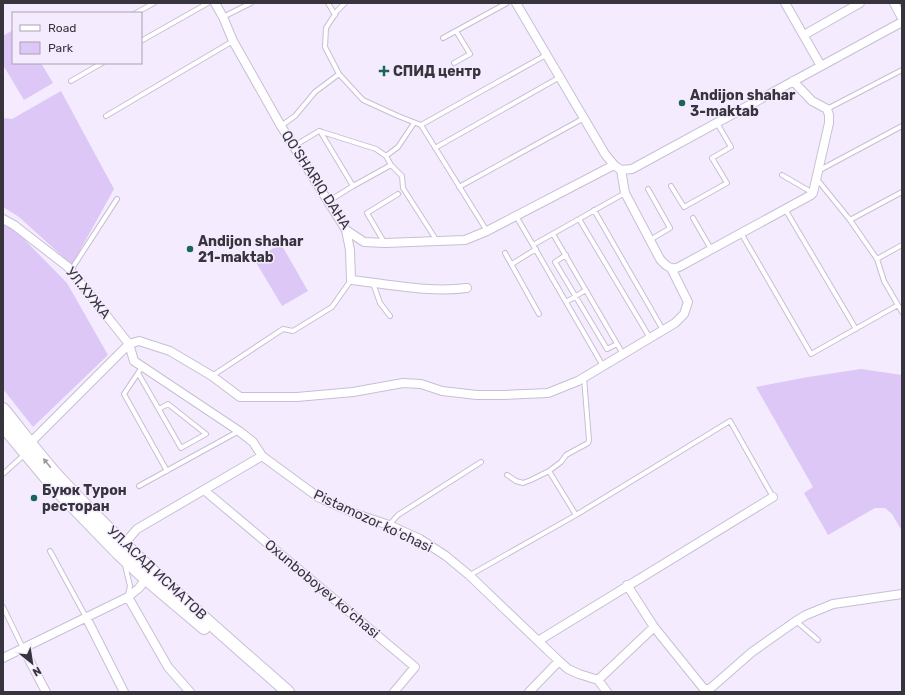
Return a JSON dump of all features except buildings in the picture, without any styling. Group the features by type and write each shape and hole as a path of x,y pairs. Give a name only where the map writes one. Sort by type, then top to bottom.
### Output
{"main road":[{"name":"УЛ.АСАД ИСМАТОВ","path":"3,409 26,449 53,486 124,558 149,575 288,692"},
{"name":"УЛ.АСАД ИСМАТОВ","path":"3,426 62,481 124,544 149,575 276,692"}],"street":[{"name":"QO'SHARIQ DAHA","path":"215,3 223,17 233,41 282,126 346,230 364,242 385,243 465,240 487,231 614,165"},
{"path":"516,3 605,154 614,165 621,170 632,169 902,22"},
{"path":"785,3 821,66"},
{"path":"804,35 860,3"},
{"path":"894,3 902,18"},
{"path":"671,268 679,267 813,193 830,115 827,110 812,102 794,81"},
{"path":"26,449 129,344 139,341 170,351 212,376 240,397 297,397 353,392 404,383 421,384 442,391 477,395 548,393 584,378 675,323 684,314 688,302 671,268 664,264 625,193 621,170"},
{"name":"УЛ.ХУЖА","path":"3,219 14,225 70,270 129,344"},
{"path":"346,230 350,250 351,280 448,291 467,288"},
{"name":"Pistamozor koʻchasi","path":"129,344 134,361 140,370 239,431 254,442 262,456 318,497 356,514 389,525 420,539 446,556 469,575 559,662"},
{"path":"124,544 136,529 262,456"},
{"name":"Oxunboboyev koʻchasi","path":"204,490 415,667 394,692"},
{"path":"538,641 774,497"},
{"path":"3,658 128,596 139,588 149,575"},
{"path":"627,586 654,627 704,689 712,687 752,652 806,615 833,604 902,594"},
{"path":"128,596 168,667 190,692"},
{"path":"86,617 124,692"},
{"path":"598,680 654,627"},
{"path":"23,648 46,692"},
{"path":"529,692 559,662 568,669 598,680 607,692"}],"lane":[{"path":"138,12 154,3"},
{"path":"142,40 208,3"},
{"path":"223,17 250,3"},
{"path":"328,3 335,15"},
{"path":"345,3 326,28 325,48 339,74 363,100 414,123 422,125 546,55"},
{"path":"442,38 507,3"},
{"path":"454,63 470,54 456,31"},
{"path":"106,116 233,41"},
{"path":"70,81 100,64"},
{"path":"827,110 902,70"},
{"path":"282,126 295,116 315,92 339,74"},
{"path":"436,148 560,77"},
{"path":"459,187 584,118"},
{"path":"386,156 398,147 414,123"},
{"path":"671,186 684,207 727,183 712,158 731,148 716,123"},
{"path":"422,125 487,231"},
{"path":"902,126 817,175 877,259 884,281 902,312"},
{"path":"319,131 354,186"},
{"path":"294,146 319,131 376,149 386,156 391,165 402,176 403,188 437,241"},
{"path":"328,201 391,165"},
{"path":"782,175 813,193"},
{"path":"648,189 670,228 650,240"},
{"path":"850,220 902,192"},
{"path":"512,264 553,234 625,193"},
{"path":"385,243 367,213 398,194"},
{"path":"70,270 117,199"},
{"path":"785,209 856,329"},
{"path":"594,210 663,330"},
{"path":"516,216 604,366"},
{"path":"693,218 711,250"},
{"path":"579,219 650,338"},
{"path":"741,233 811,354 898,305"},
{"path":"553,234 623,354"},
{"path":"877,259 902,245"},
{"path":"505,253 539,314"},
{"path":"566,256 555,262 607,350 617,344"},
{"path":"212,376 283,329 293,331 332,307 351,280"},
{"path":"372,282 380,303 390,316"},
{"path":"566,302 586,290"},
{"path":"140,370 158,409 181,448 206,434 168,404 158,409"},
{"path":"140,370 124,394 167,471"},
{"path":"507,475 516,481 523,483 549,472 561,462 566,455 588,443 584,378"},
{"path":"469,575 576,515 730,421 774,497"},
{"path":"139,486 239,431"},
{"path":"3,474 26,449"},
{"path":"389,525 398,515 481,462"},
{"path":"549,472 576,515"},
{"path":"50,551 86,617"},
{"path":"124,558 130,586 128,596"},
{"path":"3,607 23,648"},
{"path":"796,621 818,640"}],"green space":[{"path":"12,31 12,64 42,64 53,83 24,100 3,65 3,36"},
{"path":"61,91 114,189 72,265 19,217 3,207 3,118 12,119"},
{"path":"3,224 15,230 67,283 108,355 33,427 3,389"},
{"path":"281,244 308,291 282,306 254,259"},
{"path":"861,369 902,375 902,531 892,514 885,508 875,508 828,535 804,493 813,487 756,387"}],"place":[{"name":"СПИД центр","path":"384,71"},
{"name":"Andijon shahar 3-maktab","path":"682,103"},
{"name":"Andijon shahar 21-maktab","path":"190,249"},
{"name":"Буюк Турон ресторан","path":"34,498"}]}
